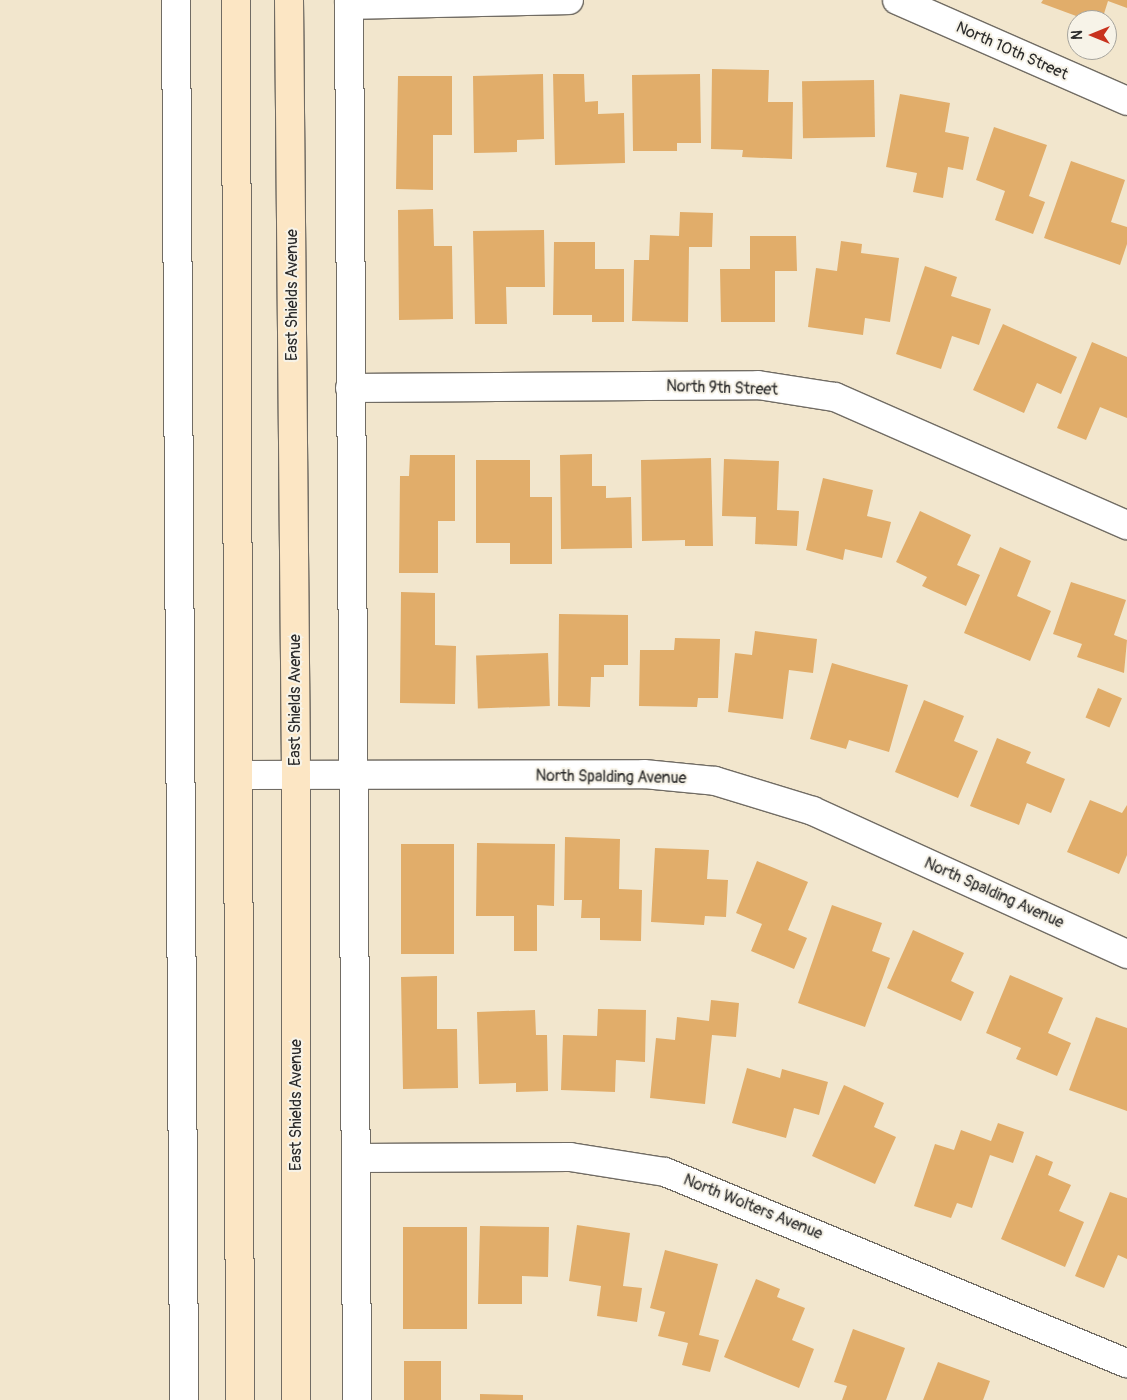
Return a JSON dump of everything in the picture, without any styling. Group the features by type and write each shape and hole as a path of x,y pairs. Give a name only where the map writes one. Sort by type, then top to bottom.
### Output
{"main road":[{"path":"236,0 240,775 240,1400"},
{"name":"East Shields Avenue","path":"289,0 296,775 296,1400"}],"street":[{"path":"176,0 184,1400"},
{"path":"357,1400 349,2 569,0"},
{"name":"North 10th Street","path":"897,0 1127,101"},
{"name":"North 9th Street","path":"350,388 758,385 835,397 1127,525"},
{"name":"North Spalding Avenue","path":"240,775 644,774 715,781 813,811 1127,954"},
{"name":"North Wolters Avenue","path":"356,1158 570,1158 665,1172 1127,1363"}],"building":[{"path":"1043,0 1127,0 1127,8 1108,1 1105,10 1067,10 1067,13 1041,3"},
{"path":"712,69 769,70 768,102 793,102 792,159 742,157 743,150 711,149"},
{"path":"543,74 544,139 517,140 517,152 474,153 473,76"},
{"path":"553,74 584,74 585,102 598,101 598,114 624,113 625,163 555,165"},
{"path":"700,74 701,143 677,143 677,151 633,151 632,75"},
{"path":"398,76 452,76 452,135 433,135 433,190 396,189"},
{"path":"874,80 875,137 803,138 802,81"},
{"path":"900,94 950,103 945,132 969,137 963,170 948,167 943,198 913,192 917,173 886,167"},
{"path":"994,127 1047,145 1029,196 1045,202 1033,234 995,220 1005,191 976,180"},
{"path":"1071,161 1125,180 1111,222 1127,227 1127,244 1120,265 1044,238"},
{"path":"433,209 434,246 452,246 453,319 399,320 398,210"},
{"path":"680,212 713,213 712,247 689,247 688,322 632,321 634,260 649,260 650,235 679,236"},
{"path":"544,230 545,287 506,287 507,324 475,324 473,231"},
{"path":"750,236 796,236 797,271 775,271 775,322 721,322 720,269 750,269"},
{"path":"841,241 862,244 861,253 899,258 890,322 865,318 863,335 808,327 816,268 837,271"},
{"path":"554,242 595,242 595,269 624,269 624,322 592,322 592,315 553,315"},
{"path":"925,266 957,277 951,296 991,309 979,345 952,336 941,369 896,354"},
{"path":"1003,324 1077,357 1061,394 1037,383 1024,413 973,390"},
{"path":"1092,342 1127,357 1127,418 1100,407 1086,440 1057,428"},
{"path":"592,454 592,486 606,486 606,498 631,497 632,548 561,549 560,455"},
{"path":"410,455 455,455 455,521 438,521 438,573 399,573 400,476 409,476"},
{"path":"711,458 713,546 685,546 685,540 642,541 641,460"},
{"path":"724,459 779,461 777,510 799,511 797,546 755,544 756,517 722,516"},
{"path":"476,460 530,460 530,497 552,497 552,564 510,564 510,543 476,543"},
{"path":"823,478 873,490 867,516 891,522 882,558 845,549 843,560 806,550"},
{"path":"920,511 971,535 957,565 980,575 966,606 922,586 927,577 896,562"},
{"path":"1000,547 1031,561 1017,596 1051,611 1030,661 964,633"},
{"path":"1071,582 1126,600 1114,635 1127,640 1124,673 1077,657 1082,644 1053,634"},
{"path":"401,592 435,593 435,645 456,646 455,704 400,703"},
{"path":"559,614 628,615 628,665 604,665 604,677 591,677 590,707 558,706"},
{"path":"755,631 817,639 813,673 789,670 783,719 728,712 735,653 752,655"},
{"path":"675,638 720,639 718,698 698,698 697,707 639,706 640,650 674,650"},
{"path":"548,653 550,706 478,708 476,656"},
{"path":"832,663 908,685 889,752 849,740 846,749 810,739"},
{"path":"1098,688 1122,698 1109,728 1085,717"},
{"path":"924,700 964,716 954,741 978,751 958,798 895,772"},
{"path":"997,738 1031,752 1026,763 1065,779 1051,813 1027,803 1019,825 970,806"},
{"path":"1090,800 1122,813 1127,805 1127,855 1119,874 1067,852"},
{"path":"565,837 620,839 619,889 642,890 641,941 600,940 600,918 581,918 582,900 564,900"},
{"path":"477,843 555,844 554,906 537,905 537,951 514,951 514,916 476,916"},
{"path":"401,844 454,844 454,954 401,954"},
{"path":"655,848 709,850 707,879 728,880 726,917 705,916 704,925 651,922"},
{"path":"757,861 808,882 788,930 807,938 794,969 751,951 762,924 736,913"},
{"path":"832,905 882,923 872,951 890,958 865,1027 798,1003"},
{"path":"913,930 964,953 951,981 974,992 961,1021 887,988"},
{"path":"1010,975 1063,998 1048,1033 1071,1043 1057,1076 1016,1059 1021,1048 986,1033"},
{"path":"437,976 437,1029 457,1029 458,1088 403,1089 401,977"},
{"path":"711,1000 739,1003 736,1037 712,1035 705,1104 650,1098 656,1038 675,1040 677,1017 709,1021"},
{"path":"598,1009 646,1010 645,1062 616,1060 615,1092 561,1090 563,1035 597,1036"},
{"path":"535,1010 536,1035 547,1035 548,1091 516,1092 516,1083 479,1084 477,1012"},
{"path":"1096,1017 1127,1028 1127,1111 1069,1090"},
{"path":"747,1068 780,1078 782,1069 828,1082 819,1115 794,1108 786,1138 732,1123"},
{"path":"844,1085 884,1103 874,1127 896,1137 875,1184 812,1156"},
{"path":"998,1123 1024,1132 1013,1163 990,1155 972,1208 957,1203 951,1218 914,1206 935,1144 954,1150 961,1130 991,1141"},
{"path":"1036,1155 1053,1162 1048,1175 1071,1185 1059,1211 1084,1222 1065,1267 1001,1239"},
{"path":"1110,1192 1127,1198 1127,1259 1118,1255 1104,1288 1075,1276"},
{"path":"577,1225 630,1233 623,1286 642,1288 637,1322 597,1316 601,1286 569,1281"},
{"path":"480,1226 549,1227 548,1277 522,1276 522,1304 478,1304"},
{"path":"403,1227 467,1227 467,1329 403,1329"},
{"path":"665,1250 718,1264 699,1335 719,1340 710,1372 682,1365 688,1343 658,1336 665,1312 650,1308"},
{"path":"756,1279 780,1289 777,1297 805,1308 792,1340 814,1349 799,1388 724,1357"},
{"path":"853,1329 905,1348 886,1400 842,1400 847,1386 834,1382"},
{"path":"404,1361 441,1361 441,1400 404,1400"},
{"path":"938,1362 990,1381 983,1400 923,1400"},
{"path":"480,1394 523,1395 523,1400 480,1400"}]}
